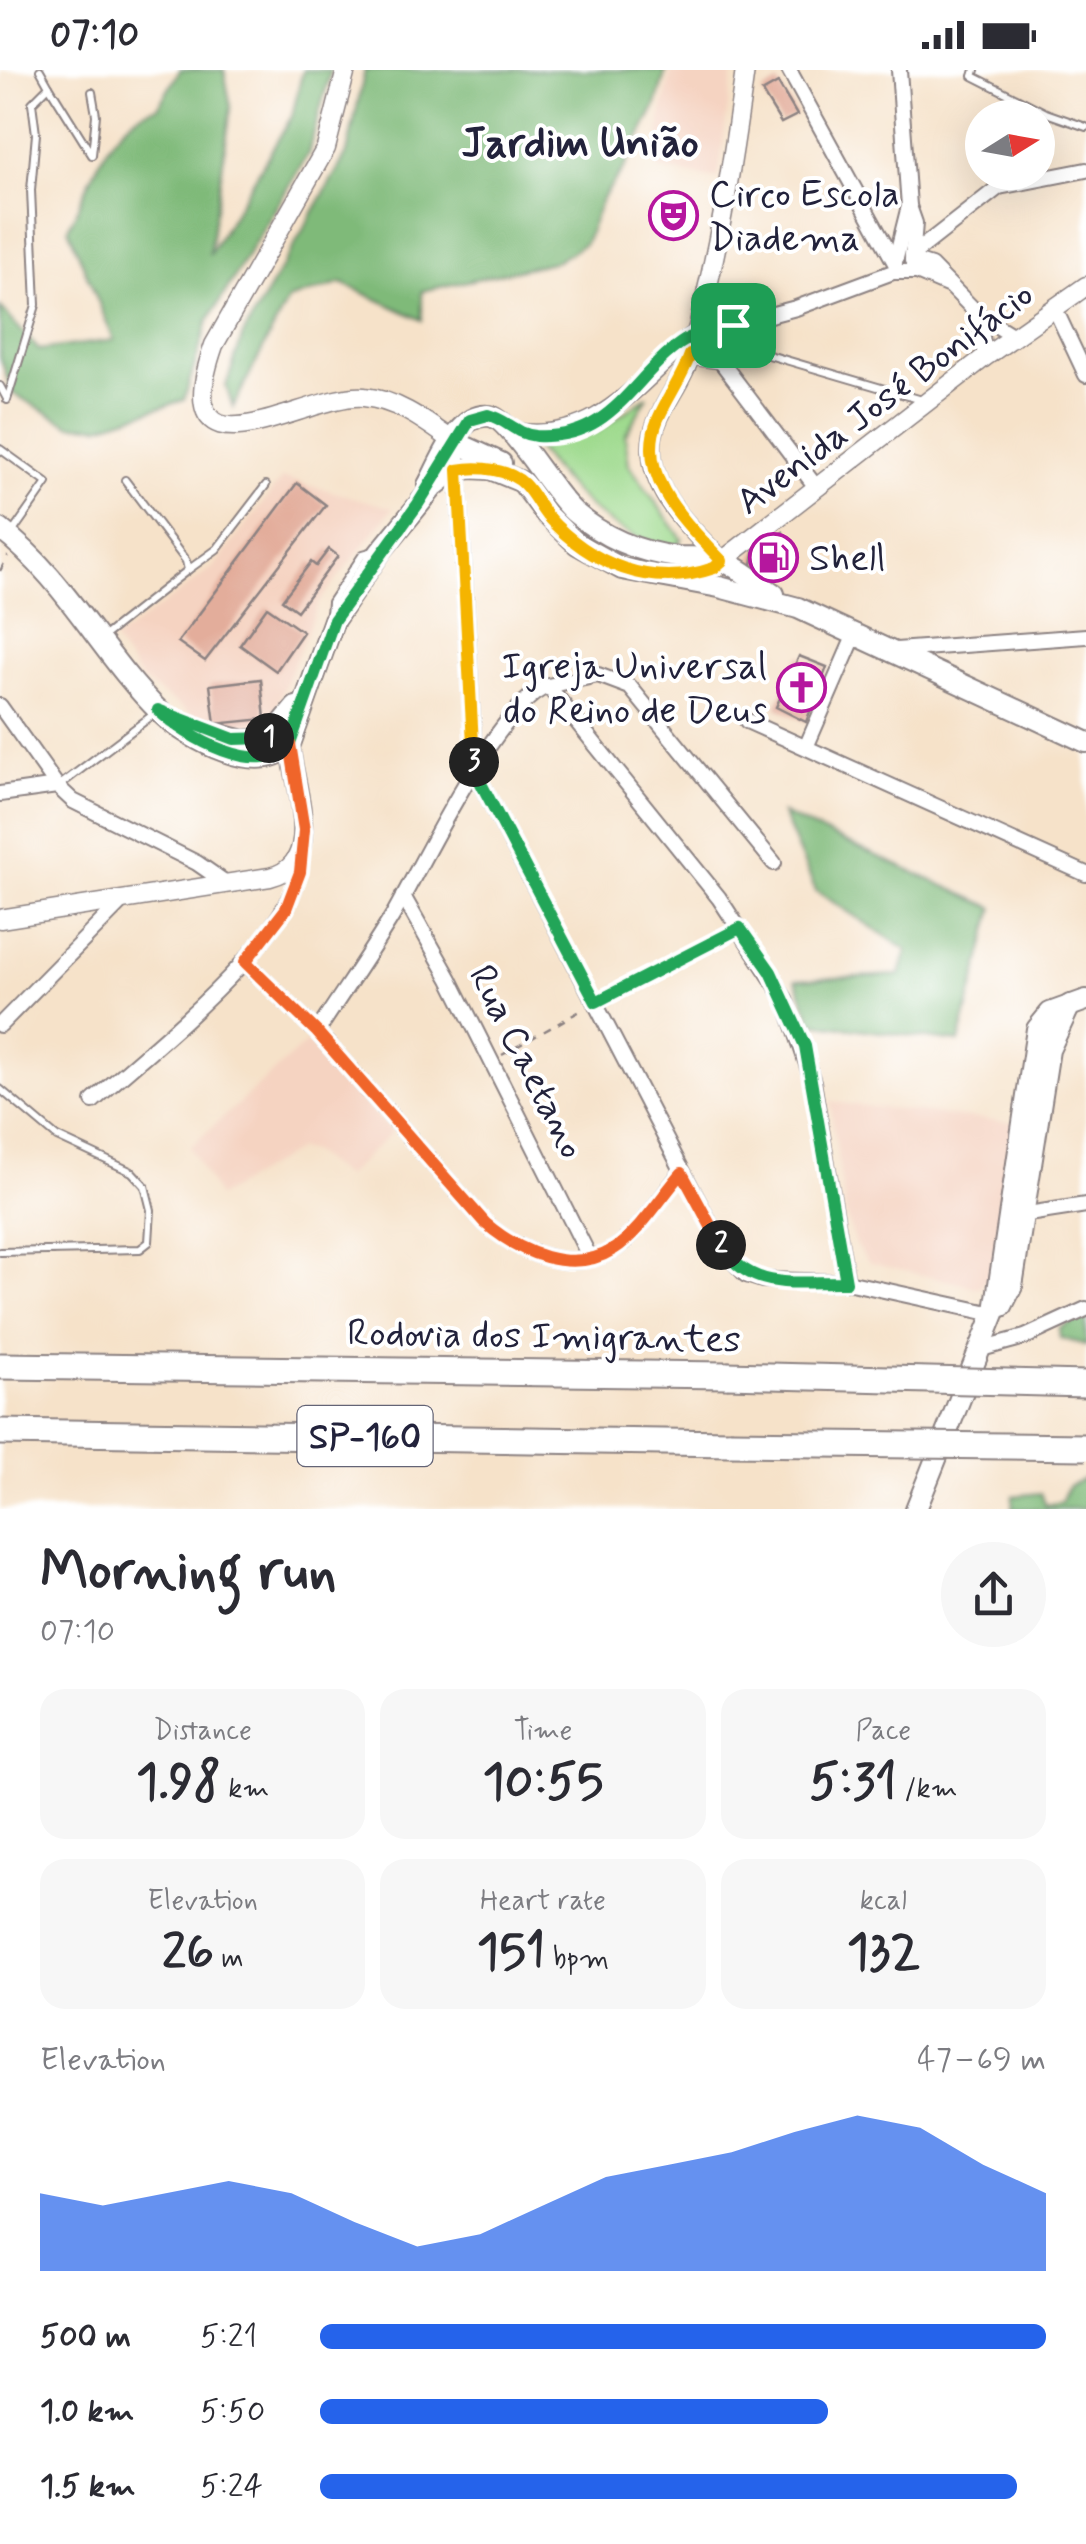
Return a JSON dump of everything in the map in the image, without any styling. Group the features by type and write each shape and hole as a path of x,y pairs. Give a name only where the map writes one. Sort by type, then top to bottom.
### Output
{"highway":[{"name":"Rodovia dos Imigrantes","path":"0,1366 727,1375 1086,1384"},
{"name":"SP-160","path":"0,1432 1086,1447"}],"main road":[{"path":"418,504 462,427 478,416 498,418 515,432 541,478 598,530 640,551 722,561 798,608"},
{"path":"453,442 509,466 546,514 578,544 622,569 720,587 798,608 896,650 1086,742"},
{"path":"5,532 44,569 158,710 200,738 256,759 280,742 307,690 334,620 380,552 434,486 458,470 490,469 522,482"},
{"path":"650,577 697,572 722,561"},
{"path":"916,1509 995,1312 1017,1217 1037,1029 1050,1012 1078,1003"}],"street":[{"path":"346,70 326,148 214,346 204,373 206,407 214,418 240,428 362,396 415,414 453,442 458,470 475,772 724,1251 746,1275 762,1280 846,1282 995,1312"},
{"path":"722,561 666,497 656,474 652,438 690,355 721,229 746,70"},
{"path":"789,70 868,214 917,272 946,285"},
{"path":"899,70 909,206 915,222 903,258"},
{"path":"515,432 556,434 588,424 618,408 694,335 874,282 903,258 937,238 1000,186 1086,170"},
{"path":"903,258 902,229 909,206"},
{"path":"868,214 902,229"},
{"path":"903,258 931,266 979,315 1015,337"},
{"name":"Avenida José Bonifácio","path":"722,561 985,357 1086,286"},
{"path":"703,301 729,326"},
{"path":"1055,310 1086,375"},
{"path":"979,315 985,357"},
{"path":"719,358 729,326"},
{"path":"690,355 719,358 816,486"},
{"path":"644,380 661,379 670,396"},
{"path":"807,745 856,632"},
{"path":"896,650 1086,636"},
{"path":"317,1032 475,772 522,703 548,686 598,674 630,687 774,863"},
{"path":"548,686 771,972 805,1046 846,1282"},
{"path":"0,706 57,786 94,814 197,863 223,881"},
{"path":"747,721 1086,874"},
{"path":"0,919 223,881 276,876 290,869 298,856 304,830 298,803 280,772 280,742"},
{"path":"0,794 57,786"},
{"path":"93,1101 245,962 291,898 300,872 298,856"},
{"name":"Rua Caetano","path":"403,896 590,1258"},
{"path":"0,1025 125,898"},
{"path":"245,962 317,1032 505,1240 527,1253 548,1258 590,1258 625,1240 682,1173"},
{"path":"1017,1217 1086,1204"},
{"path":"981,1350 1025,1337 1086,1310"}],"lane":[{"path":"40,70 92,156 96,115 92,92"},
{"path":"975,70 973,76 1046,113 1086,126"},
{"path":"0,386 7,400 36,305 31,190 36,134 32,103 49,86"},
{"path":"738,346 928,402"},
{"path":"0,449 47,483 5,532"},
{"path":"125,480 186,561 188,570"},
{"path":"99,640 217,549 266,486"},
{"path":"57,786 78,775 158,710"},
{"path":"596,1002 740,928"},
{"path":"0,1089 57,1137 132,1172 145,1186 151,1210 149,1242 140,1249 0,1252"}],"path":[{"path":"491,1060 596,1002"}],"shaded area":[{"path":"671,70 733,70 718,179 658,169 660,120"},
{"path":"282,478 393,508 319,602 271,720 240,731 191,714 142,680 114,641 214,567"},
{"path":"307,1042 392,1132 345,1177 311,1152 298,1149 218,1197 190,1147"},
{"path":"830,1102 1016,1123 993,1271 980,1288 869,1263 856,1246 846,1216"}],"green space":[{"path":"180,70 224,70 231,108 209,255 292,116 303,70 331,70 308,154 208,321 184,400 100,426 70,425 12,393 0,356 0,307 39,350 114,340 68,228 113,139 140,114 158,107"},
{"path":"365,70 666,70 656,105 623,170 602,199 585,243 557,261 422,291 422,320 342,283 288,300 233,407 226,386 243,335 347,153"},
{"path":"648,396 625,435 629,465 682,539 674,548 612,524 579,497 534,446 597,431"},
{"path":"782,814 994,908 959,1042 813,1023 796,980 900,975 907,950 816,891"},
{"path":"1086,1314 1086,1345 1060,1338 1059,1329"},
{"path":"1086,1478 1086,1509 1012,1509 1013,1496 1041,1493 1046,1505 1061,1502 1068,1486"}],"building":[{"path":"778,83 797,115 781,123 762,92"},
{"path":"297,483 326,505 205,661 178,642"},
{"name":"Shell","path":"783,532 796,562 772,579 752,565 754,552"},
{"path":"329,549 338,556 297,611 282,600 311,562 316,566"},
{"path":"267,607 303,632 276,671 240,645"},
{"name":"Igreja Universal do Reino de Deus","path":"799,656 827,667 806,722 776,707"},
{"path":"261,679 265,719 215,724 210,685"}],"place":[{"name":"Circo Escola Diadema","path":"674,215"},
{"name":"Shell","path":"774,557"},
{"name":"Igreja Universal do Reino de Deus","path":"802,687"}],"district":[{"name":"Jardim União","path":"580,141"}],"route":[{"path":"733,325 694,335 664,360 630,398 588,424 539,436 515,432 505,422 488,415 478,416 462,427 418,504 334,620 290,744 282,753 250,759 200,738 158,710 234,739 256,741 270,738 280,730 289,740 290,744 298,803 304,830 298,856 300,872 286,909 245,962 317,1032 485,1223 505,1240 527,1253 548,1258 600,1256 625,1240 682,1173 724,1251 746,1275 762,1280 846,1282 805,1046 771,972 740,928 596,1002 475,772 458,470 490,469 522,482 546,514 578,544 639,576 714,568 722,561 666,497 656,474 652,438 690,355 719,358 733,325"}]}
